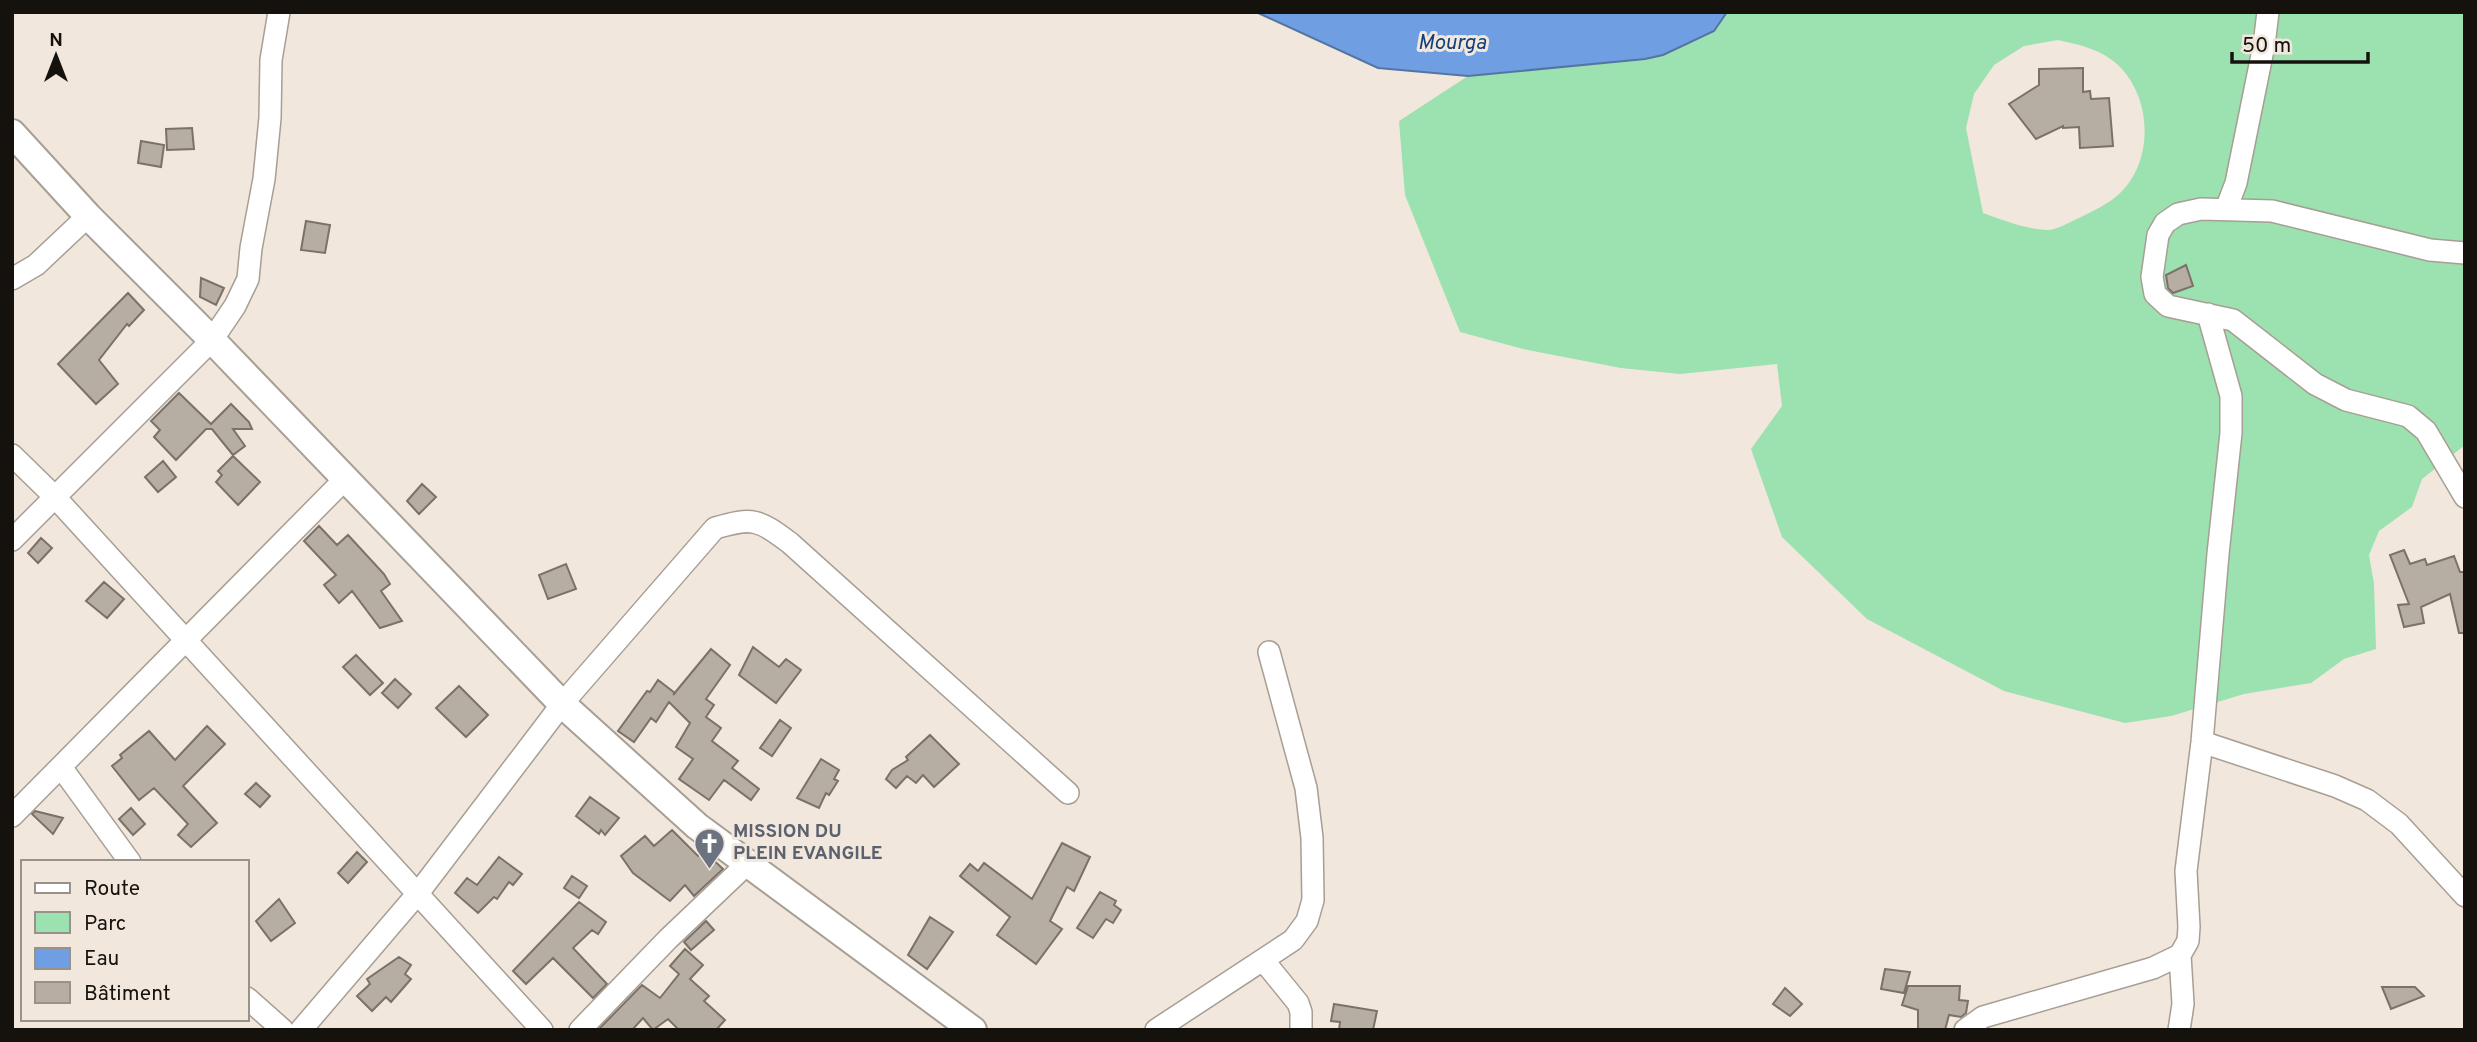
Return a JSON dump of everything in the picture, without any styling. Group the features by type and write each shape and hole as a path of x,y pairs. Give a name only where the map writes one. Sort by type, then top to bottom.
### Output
{"street":[{"path":"12,540 212,340 235,306 248,279 264,179 270,118 271,60 279,12"},
{"path":"2226,209 2236,183 2264,45 2267,12"},
{"path":"12,133 88,216 212,340 562,704 697,826 973,1030"},
{"path":"2465,253 2430,250 2272,211 2201,209 2178,214 2165,223 2158,235 2152,277 2155,294 2168,306 2234,320 2315,384 2346,400 2408,416 2426,431 2465,497"},
{"path":"12,279 36,265 88,216"},
{"path":"2179,1030 2183,1004 2180,956 2188,941 2189,927 2186,871 2202,742 2231,433 2231,396 2208,314"},
{"path":"12,455 54,496 187,640 542,1030"},
{"path":"12,817 345,479"},
{"path":"301,1030 419,892 562,704 715,528 741,520 766,525 790,543 1068,793"},
{"path":"1156,1030 1293,940 1307,921 1312,900 1312,838 1306,788 1269,652"},
{"path":"2202,742 2335,786 2367,800 2399,824 2465,896"},
{"path":"61,766 129,860"},
{"path":"580,1030 668,939 748,863"},
{"path":"1965,1030 1983,1017 2153,968 2180,956"},
{"path":"1263,960 1298,1003 1301,1030"},
{"path":"248,999 283,1030"}],"green space":[{"path":"1727,12 2465,12 2465,445 2422,479 2412,507 2379,531 2369,555 2374,584 2376,649 2344,659 2311,683 2244,694 2171,716 2125,723 2004,691 1867,619 1782,537 1751,449 1782,406 1777,364 1680,374 1621,368 1523,349 1460,332 1405,195 1399,121 1468,76 1645,59 1663,55 1714,31","holes":["2058,40 2092,49 2121,68 2139,98 2145,133 2138,167 2118,195 2064,225 2046,230 2014,224 1983,213 1966,128 1974,94 1994,65 2024,46"]}],"water":[{"name":"Mourga","path":"1256,12 1727,12 1714,31 1663,55 1468,76 1378,68"}],"building":[{"path":"2083,68 2083,92 2090,91 2091,99 2109,98 2113,146 2080,148 2079,127 2063,126 2036,139 2009,104 2039,85 2039,69"},
{"path":"192,128 194,149 167,150 166,129"},
{"path":"141,141 164,145 161,167 138,163"},
{"path":"306,221 330,225 325,253 301,250"},
{"path":"2186,265 2193,286 2173,293 2168,288 2166,275"},
{"path":"201,278 224,288 216,305 200,297"},
{"path":"128,293 144,310 129,326 127,324 99,360 118,384 96,404 58,364"},
{"path":"179,393 211,424 231,404 249,422 252,429 233,429 245,446 233,455 212,429 206,429 176,460 154,437 160,430 151,421"},
{"path":"233,456 260,482 238,505 216,482 222,475 218,471"},
{"path":"163,461 176,477 158,492 145,477"},
{"path":"422,484 436,497 419,514 407,501"},
{"path":"319,526 337,545 348,535 384,574 390,584 381,591 402,621 380,628 352,591 339,603 324,585 336,575 304,541"},
{"path":"41,538 52,548 38,563 28,553"},
{"path":"2404,550 2410,564 2425,559 2427,565 2454,556 2460,572 2465,572 2465,633 2459,633 2450,594 2421,607 2424,623 2404,627 2398,605 2409,604 2390,555"},
{"path":"566,564 576,589 548,599 539,575"},
{"path":"104,582 124,599 107,618 86,601"},
{"path":"753,647 779,667 786,659 801,670 776,703 739,675"},
{"path":"711,649 730,665 706,699 714,705 706,717 721,728 712,741 738,761 732,768 759,789 751,800 724,780 709,800 679,779 693,759 676,747 690,723 669,702 656,722 651,718 634,742 618,731 658,680 675,693"},
{"path":"356,655 383,683 370,695 343,667"},
{"path":"395,679 411,694 398,708 382,693"},
{"path":"459,686 488,715 466,737 436,708"},
{"path":"780,720 791,728 772,756 760,748"},
{"path":"207,726 225,744 183,786 217,823 191,847 178,835 188,824 154,788 139,800 112,766 122,758 120,755 149,731 175,760"},
{"path":"930,735 959,764 934,787 923,775 916,783 907,776 896,788 886,779 892,770 908,760 906,757"},
{"path":"821,759 839,770 834,779 838,781 829,795 826,793 819,808 797,798"},
{"path":"256,783 270,796 260,807 245,794"},
{"path":"590,797 619,818 605,835 601,830 599,834 576,816"},
{"path":"131,808 145,824 133,835 119,819"},
{"path":"35,811 63,818 53,834 32,814"},
{"path":"672,830 698,856 704,851 723,869 694,896 685,885 670,901 633,873 621,856 645,836 654,846"},
{"path":"1062,843 1090,857 1074,891 1067,887 1050,921 1062,929 1036,964 997,935 1010,917 960,876 970,864 978,871 984,863 1032,899"},
{"path":"357,852 367,862 348,883 338,873"},
{"path":"499,857 522,874 513,885 509,882 497,899 494,897 478,913 455,893 467,878 477,885"},
{"path":"572,876 587,886 579,898 564,888"},
{"path":"1100,892 1116,901 1114,905 1121,910 1113,923 1106,919 1093,938 1077,928"},
{"path":"279,899 295,923 271,941 256,921"},
{"path":"579,902 606,922 598,934 592,930 573,948 607,984 593,998 553,958 526,984 513,971"},
{"path":"930,917 953,932 927,969 908,955"},
{"path":"706,921 714,930 691,950 684,942"},
{"path":"685,949 703,965 690,979 709,996 704,1001 725,1020 716,1030 679,1030 668,1019 653,1030 643,1018 632,1030 598,1030 642,985 660,998 679,974 670,966"},
{"path":"399,957 411,965 405,974 411,979 391,1002 386,997 372,1011 357,996 370,984 367,979"},
{"path":"1885,969 1910,972 1904,993 1881,989"},
{"path":"1908,986 1960,986 1959,1000 1968,1001 1966,1013 1961,1017 1949,1015 1945,1030 1918,1030 1918,1010 1902,1005"},
{"path":"2382,987 2415,987 2424,996 2391,1009"},
{"path":"1785,988 1802,1004 1790,1016 1773,1004"},
{"path":"1334,1004 1377,1011 1373,1030 1339,1030 1340,1022 1331,1021"}],"place":[{"name":"MISSION DU PLEIN EVANGILE","path":"710,870"}]}
